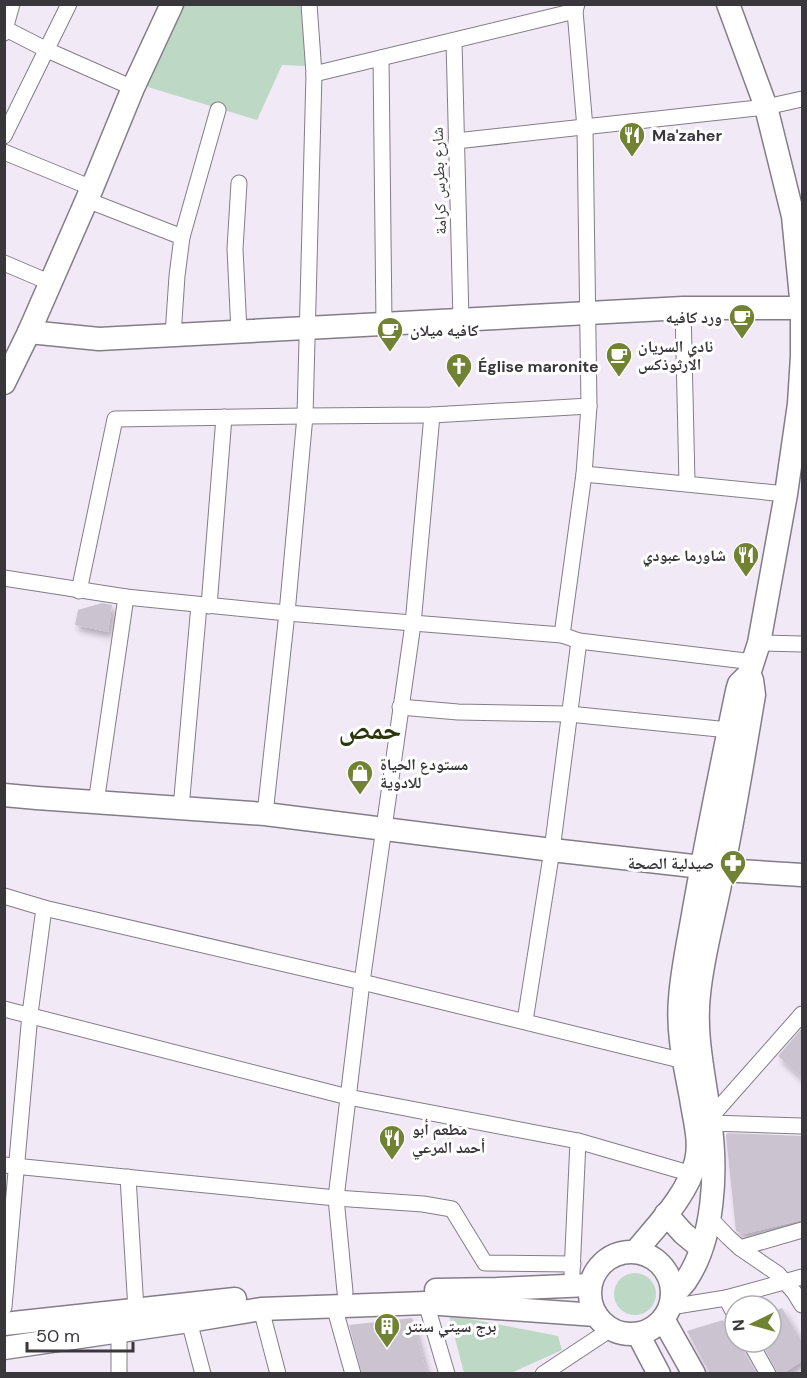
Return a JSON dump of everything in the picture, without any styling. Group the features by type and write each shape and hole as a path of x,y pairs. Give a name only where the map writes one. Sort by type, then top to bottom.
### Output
{"main road":[{"path":"4,383 10,358 29,332 90,194 133,88 172,4"},
{"path":"636,1251 685,1188 697,1158 698,1139 680,1038 680,999 754,695 754,659 786,494 799,404 802,308 793,216 766,107 728,4"},
{"path":"29,332 99,339 683,308 802,308"},
{"path":"4,1324 273,1296 426,1303 603,1322 624,1334 638,1334 652,1329 684,1284 707,1232 713,1170 711,1121 700,1056 697,1018 699,993 729,730 739,684 754,659"},
{"path":"4,795 265,814 712,868 802,874"},
{"path":"666,1214 701,1248"},
{"path":"4,1348 340,1299 497,1289 578,1278 594,1275 599,1266 616,1254 636,1251 651,1256 663,1266 670,1280 668,1307 694,1374"},
{"path":"578,1278 603,1322"},
{"path":"638,1334 658,1374"}],"street":[{"path":"12,4 5,30 133,88"},
{"path":"4,136 69,4"},
{"path":"265,814 287,614 305,416 314,74 309,4"},
{"path":"314,74 454,41 576,8 585,128 589,406 584,474 562,635"},
{"name":"شارع بطرس كرامة","path":"454,41 461,320"},
{"path":"381,58 384,324"},
{"path":"456,141 766,107 802,99"},
{"path":"173,335 182,237 218,110"},
{"path":"4,152 182,237"},
{"path":"239,183 235,249 239,332"},
{"path":"4,263 51,283"},
{"path":"683,308 687,483"},
{"path":"79,591 115,420 432,415 589,406"},
{"path":"353,1374 340,1299 336,1198 362,982 413,624 432,415"},
{"path":"181,808 224,417"},
{"path":"584,474 786,494"},
{"path":"4,578 126,597 287,614 562,635 579,641 754,659 802,644"},
{"path":"96,802 126,597"},
{"path":"525,1021 552,850 579,641"},
{"path":"400,707 458,712 569,714 729,730"},
{"path":"4,896 44,909 362,982 684,1060"},
{"path":"4,1307 10,1166 44,909"},
{"path":"4,1008 348,1097 578,1141 692,1174"},
{"path":"711,1121 802,1014"},
{"path":"711,1121 802,1126"},
{"path":"10,1166 336,1198 423,1204 452,1209 485,1263 578,1278 578,1141"},
{"path":"128,1178 136,1310"},
{"path":"709,1217 740,1248 778,1274 802,1305"},
{"path":"740,1248 802,1230"},
{"path":"741,1294 802,1277"},
{"path":"668,1307 723,1298"},
{"path":"426,1303 447,1374"},
{"path":"261,1309 278,1374"},
{"path":"189,1321 203,1374"},
{"path":"543,1374 603,1322"},
{"path":"119,1331 119,1374"},
{"path":"757,1354 768,1374"}],"green space":[{"path":"179,5 302,5 306,66 282,65 257,120 138,84"},
{"path":"635,1273 643,1274 650,1279 655,1286 655,1302 650,1309 643,1314 635,1315 627,1314 620,1309 615,1302 614,1294 615,1286 620,1279 627,1274"},
{"path":"449,1315 558,1336 562,1350 511,1373 464,1373"}],"building":[{"path":"102,603 112,605 108,632 75,625 78,610"},
{"path":"802,1028 802,1078 778,1056"},
{"path":"727,1133 802,1136 802,1220 744,1234 736,1231"},
{"path":"783,1310 802,1342 802,1361 782,1374 778,1374 767,1354 783,1354"},
{"name":"برج سيتي سنتر","path":"412,1318 427,1374 362,1374 349,1325"},
{"path":"723,1320 723,1354 745,1354 757,1374 710,1374 687,1331"}],"place":[{"name":"Ma'zaher","path":"632,158"},
{"name":"ورد كافيه","path":"742,340"},
{"name":"كافيه ميلان","path":"390,353"},
{"name":"نادي السريان الارثوذكس","path":"619,378"},
{"name":"Église maronite","path":"459,389"},
{"name":"شاورما عبودي","path":"746,578"},
{"name":"مستودع الحياة للادوية","path":"360,796"},
{"name":"صيدلية الصحة","path":"733,886"},
{"name":"مطعم أبو أحمد المرعي","path":"392,1161"},
{"name":"برج سيتي سنتر","path":"387,1349"}],"district":[{"name":"حمص","path":"370,729"}]}
